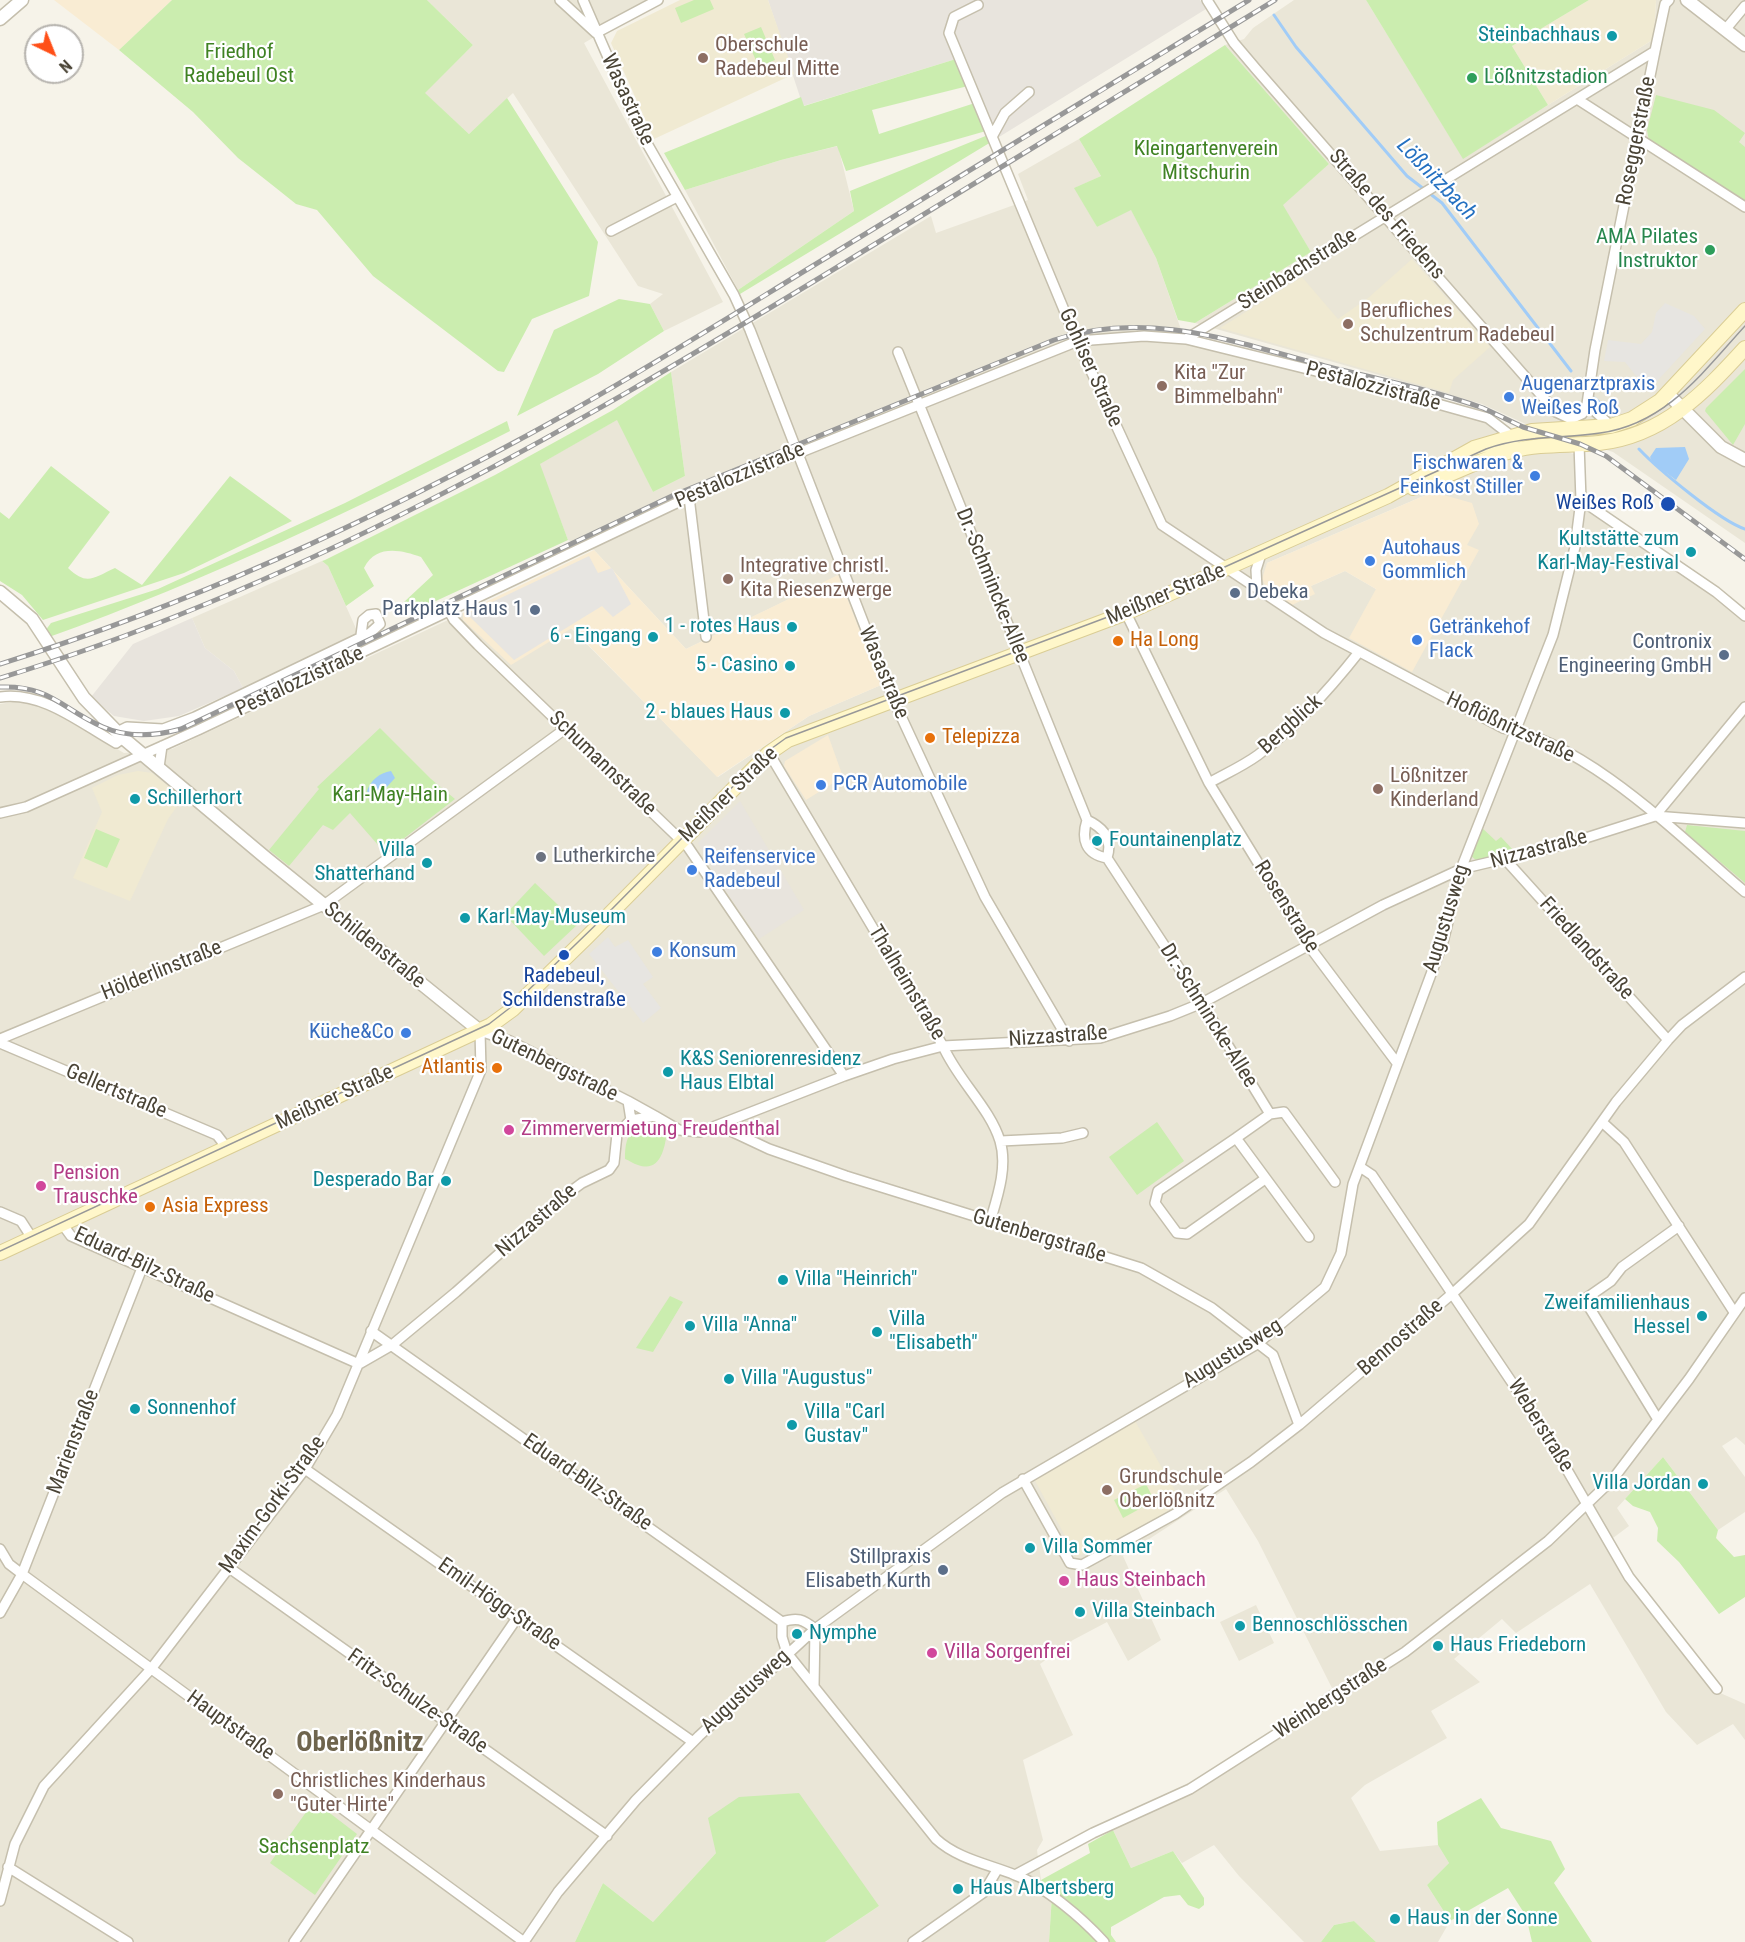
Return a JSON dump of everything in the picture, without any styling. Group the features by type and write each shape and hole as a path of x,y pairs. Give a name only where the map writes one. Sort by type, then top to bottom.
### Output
{"main road":[{"name":"Meißner Straße","path":"1388,496 1474,448 1510,435 1532,431 1611,426 1639,416 1668,394 1745,310"},
{"name":"Meißner Straße","path":"0,1253 480,1031 513,1009 769,753 804,732 1126,613 1388,496 1510,451 1530,447 1630,438 1655,427 1684,408 1709,386 1745,348"}],"street":[{"path":"0,19 22,0"},
{"path":"560,0 596,33 658,0"},
{"name":"Wasastraße","path":"583,0 641,132 734,295 750,330 893,699 985,897 1069,1041"},
{"name":"Straße des Friedens","path":"1207,0 1234,43 1556,412 1566,418 1574,418 1582,414 1587,404"},
{"name":"Roseggerstraße","path":"1587,404 1595,350 1655,51 1665,4 1669,0"},
{"path":"1687,0 1745,45"},
{"name":"Gohliser Straße","path":"978,5 954,16 949,33 1078,341 1162,525 1228,569"},
{"path":"1725,30 1745,6"},
{"name":"Steinbachstraße","path":"1186,339 1655,51"},
{"path":"993,135 1005,113 1029,92"},
{"path":"1577,99 1745,207"},
{"path":"611,231 677,196"},
{"name":"Pestalozzistraße","path":"0,813 26,807 162,746 689,497 796,452 1078,341 1144,336 1186,339 1353,380 1488,418 1510,435"},
{"name":"Dr.-Schmincke-Allee","path":"898,352 1087,820 1083,834 1086,846 1093,854 1107,858 1202,1003 1270,1114"},
{"path":"1668,394 1721,447 1745,460"},
{"path":"1587,404 1611,426"},
{"name":"Augustusweg","path":"524,1942 558,1892 636,1800 693,1742 815,1629 1023,1479 1257,1344 1325,1287 1341,1253 1353,1184 1443,942 1461,869 1493,783 1518,730 1565,596 1575,547 1581,500 1579,444"},
{"path":"689,497 706,637"},
{"path":"1581,500 1716,592 1745,616"},
{"path":"1257,588 1256,570 1261,554"},
{"name":"Hoflößnitzstraße","path":"1228,569 1324,633 1503,728 1533,735 1612,778 1745,892"},
{"name":"Schildenstraße","path":"4,596 25,611 84,698 120,735 480,1031"},
{"name":"Schumannstraße","path":"449,612 454,620 682,841 844,1076"},
{"name":"Rosenstraße","path":"1126,613 1209,783 1309,946 1397,1062"},
{"path":"0,697 26,696 62,712 116,742 127,727 163,729 195,717 361,635"},
{"name":"Bergblick","path":"1209,783 1256,756 1296,723 1327,692 1359,652"},
{"path":"1655,816 1745,707"},
{"name":"Hölderlinstraße","path":"0,1041 324,905 565,729"},
{"path":"159,767 162,746"},
{"name":"Thalheimstraße","path":"769,753 943,1046 949,1061 990,1121 1000,1141 1002,1171 990,1222"},
{"path":"1655,816 1745,823"},
{"name":"Nizzastraße","path":"655,1116 679,1130 700,1132 844,1076 943,1046 1004,1041 1069,1041 1100,1038 1170,1016 1202,1003 1383,905 1461,869 1570,843 1655,816"},
{"name":"Dr.-Schmincke-Allee","path":"1087,820 1099,826 1107,835 1110,845 1107,858"},
{"name":"Friedlandstraße","path":"1504,858 1668,1040"},
{"name":"Bennostraße","path":"1023,1479 1070,1563 1082,1565 1175,1514 1299,1425 1453,1293 1529,1224 1602,1122 1668,1040 1682,1025 1745,977"},
{"name":"Maxim-Gorki-Straße","path":"0,1900 15,1845 44,1786 151,1669 305,1469 337,1415 481,1070 480,1031"},
{"name":"Gutenbergstraße","path":"480,1031 510,1041 655,1116"},
{"name":"Gellertstraße","path":"0,1041 217,1135 227,1148"},
{"name":"Gutenbergstraße","path":"628,1101 631,1119"},
{"path":"1265,1179 1187,1234 1177,1233 1155,1203 1158,1191 1270,1114 1284,1112 1335,1182"},
{"path":"631,1119 655,1116"},
{"name":"Nizzastraße","path":"358,1364 392,1345 456,1292 563,1197 582,1183 600,1177 609,1170 614,1163 617,1134 631,1119"},
{"path":"1602,1122 1624,1142 1734,1312"},
{"name":"Gutenbergstraße","path":"720,1126 769,1149 990,1222 1141,1268 1212,1308 1272,1355 1299,1425"},
{"path":"1000,1141 1062,1138 1083,1133"},
{"path":"1236,1138 1309,1237"},
{"name":"Weberstraße","path":"1360,1167 1372,1174 1544,1430 1629,1577 1716,1689"},
{"path":"0,1212 21,1221 32,1238"},
{"name":"Eduard-Bilz-Straße","path":"63,1225 71,1236 358,1364"},
{"path":"1658,1418 1586,1302 1588,1297 1611,1281 1622,1267 1680,1226"},
{"name":"Marienstraße","path":"0,1613 22,1574 142,1268"},
{"name":"Weinbergstraße","path":"1016,1875 1093,1833 1190,1789 1364,1679 1435,1629 1548,1541 1613,1479 1689,1378 1745,1298"},
{"name":"Eduard-Bilz-Straße","path":"371,1330 782,1622"},
{"name":"Emil-Högg-Straße","path":"305,1469 693,1742"},
{"name":"Hauptstraße","path":"0,1549 9,1564 22,1574 524,1942"},
{"name":"Fritz-Schulze-Straße","path":"228,1567 607,1836"},
{"path":"294,1942 517,1618"},
{"path":"814,1686 815,1629 804,1620 793,1619 782,1622 782,1637 787,1653 936,1839 948,1849 997,1870 1016,1875 1035,1885 1092,1928 1104,1942"},
{"path":"8,1868 129,1942"},
{"path":"913,1942 984,1892 997,1870"}],"shaded area":[{"path":"54,0 172,0 119,50"},
{"path":"427,0 659,0 584,43 723,302 664,331 650,304 663,294 638,286 513,93 469,134 424,93 473,45"},
{"name":"Oberschule Radebeul Mitte","path":"680,0 768,0 794,74 654,139 611,43 617,31"},
{"path":"768,0 1200,0 1206,9 991,142 956,59 803,106"},
{"path":"1294,0 1366,0 1463,158 1654,39 1656,0 1745,0 1745,543 1613,452 1528,425 1482,404 1195,323 1311,252 1282,205 1329,164 1225,45 1244,39 1253,28"},
{"path":"1589,0 1656,0 1654,39 1548,105 1512,46"},
{"path":"1079,139 1101,176 1075,188 1097,227 1131,209 1156,258 1185,341 1491,422 1497,432 1581,456 1587,511 1718,598 1745,620 1745,1445 1736,1437 1722,1446 1745,1477 1745,1512 1718,1530 1663,1457 1617,1508 1629,1526 1605,1544 1705,1683 1718,1692 1745,1704 1745,1740 1733,1724 1697,1745 1666,1712 1590,1584 1516,1633 1502,1619 1454,1659 1480,1682 1431,1711 1447,1738 1365,1785 1351,1798 1380,1851 1438,1845 1449,1863 1427,1885 1450,1921 1438,1942 1376,1942 1354,1921 1334,1925 1321,1942 1304,1942 1239,1876 1214,1845 1182,1863 1173,1851 1131,1868 1113,1830 1184,1795 1332,1688 1258,1541 1226,1489 1123,1556 1161,1640 1128,1661 1107,1622 1073,1640 1040,1664 1073,1735 1023,1760 1043,1840 1037,1850 1041,1880 1052,1895 1049,1942 825,1942 879,1906 716,1853 653,1922 603,1883 575,1942 0,1942 0,704 24,700 58,715 124,753 172,749 463,613 463,620 571,628 718,777 809,716 881,685 837,576 686,649 594,550 568,540 539,464 618,419 653,492 685,476 671,372 931,216 936,233 1028,200 1018,174","holes":["1433,492 1467,546 1478,551 1376,589 1345,571 1311,586 1267,563"]},
{"path":"838,146 854,211 738,290 685,190 781,160"},
{"name":"Berufliches Schulzentrum Radebeul","path":"1412,259 1490,347 1453,380 1449,393 1220,328 1302,277 1338,319 1368,298"},
{"path":"1665,303 1694,316 1705,329 1648,391 1625,362 1604,361 1608,340 1641,344 1652,332 1656,313"},
{"path":"1433,492 1472,503 1479,524 1467,545 1479,550 1412,672 1349,638 1376,589 1345,571 1311,586 1315,594 1292,605 1267,589 1262,579 1267,563"},
{"path":"594,550 686,649 838,575 881,685 809,716 717,777 572,628 511,665 463,620 463,613"},
{"name":"Parkplatz Haus 1","path":"589,556 598,573 612,568 631,604 613,617 602,606 514,660 467,614"},
{"path":"322,561 328,566 358,633 243,688 234,671 205,648 192,618"},
{"path":"192,618 205,648 234,671 243,688 179,716 144,721 114,716 91,697 133,644"},
{"path":"828,735 843,777 806,800 784,766 785,761"},
{"path":"138,771 152,773 183,798 168,819 130,901 73,878 102,812 92,788 118,775"},
{"path":"740,801 804,910 759,939 717,878 698,843"},
{"path":"608,937 615,947 628,940 653,977 643,984 661,1008 643,1023 589,954"},
{"name":"Grundschule Oberlößnitz","path":"1135,1421 1181,1501 1160,1516 1096,1550 1076,1556 1034,1479"},
{"path":"1256,1605 1274,1643 1239,1661 1220,1622"}],"green space":[{"name":"Friedhof Radebeul Ost","path":"172,0 427,0 473,45 425,93 469,134 507,98 598,242 589,296 532,319 504,372 498,371 373,276 317,210 296,204 238,158 193,112 119,50"},
{"path":"694,0 710,0 714,9 681,23 675,8"},
{"name":"Lößnitzstadion","path":"1366,0 1589,0 1512,46 1548,105 1463,159"},
{"path":"761,27 775,60 759,67 744,34"},
{"name":"Kleingartenverein Mitschurin","path":"1225,45 1329,164 1283,205 1311,252 1195,323 1178,320 1156,258 1131,210 1097,227 1074,188 1101,176 1079,139"},
{"path":"956,59 968,86 872,110 879,134 975,103 986,131 846,171 837,146 781,160 685,190 664,153 801,97 804,106"},
{"path":"1656,95 1714,110 1745,133 1739,142 1745,147 1745,202 1649,141 1647,130"},
{"path":"988,135 991,142 740,294 738,290 854,211 850,191"},
{"path":"619,299 650,304 664,331 598,374 517,416 554,330"},
{"path":"1745,369 1745,424 1733,445 1705,411"},
{"path":"671,372 685,476 653,492 617,420 540,464 568,540 412,612 404,602 433,575 421,557 405,552 382,552 369,560 364,568 374,586 346,606 328,566 322,561 495,475 613,410"},
{"path":"507,421 510,431 283,541 108,615 49,637 45,631 51,623 158,589 345,503"},
{"path":"51,466 110,512 68,568 85,579 115,568 142,585 230,476 292,521 184,573 43,620 22,595 0,581 0,512 9,519"},
{"name":"Karl-May-Hain","path":"380,728 431,779 455,799 385,853 350,813 333,830 323,825 289,866 269,850 319,789 317,787"},
{"path":"1687,825 1745,831 1745,883 1685,832"},
{"path":"1481,827 1496,841 1501,837 1513,850 1476,860 1471,856"},
{"path":"96,829 120,839 107,868 84,858"},
{"path":"535,883 578,924 544,956 505,915"},
{"path":"1157,1122 1184,1161 1137,1195 1109,1157"},
{"path":"651,1125 667,1131 663,1151 657,1162 646,1166 625,1159 627,1140 633,1131"},
{"path":"670,1296 683,1302 653,1352 636,1348"},
{"path":"1663,1457 1718,1530 1716,1538 1734,1557 1745,1555 1745,1597 1719,1614 1679,1562 1657,1541 1658,1528 1650,1512 1633,1506 1625,1499"},
{"path":"1146,1484 1152,1496 1163,1490 1165,1495 1123,1518 1114,1500"},
{"path":"799,1793 879,1906 825,1942 575,1942 603,1883 653,1922 716,1853 708,1818 739,1797"},
{"path":"1481,1798 1501,1828 1551,1841 1565,1869 1554,1883 1592,1942 1532,1942 1526,1916 1508,1888 1450,1921 1427,1885 1449,1863 1438,1845 1437,1822"},
{"name":"Sachsenplatz","path":"314,1801 357,1834 315,1895 270,1863"},
{"path":"1113,1830 1131,1868 1173,1851 1204,1898 1204,1905 1199,1909 1188,1905 1180,1895 1164,1897 1111,1927 1111,1935 1116,1942 1049,1942 1052,1895 1041,1880 1090,1853 1088,1844"},
{"path":"1354,1921 1376,1942 1321,1942 1334,1925"}],"water":[{"path":"1685,447 1689,459 1676,480 1653,463 1650,457 1656,448"},
{"path":"391,771 395,778 385,789 371,797 367,791 371,784 379,775"}],"waterway":[{"name":"Lößnitzbach","path":"1274,15 1296,47 1407,176 1442,203 1571,371"},
{"name":"Lößnitzbach","path":"1594,398 1616,416"},
{"name":"Lößnitzbach","path":"1639,449 1705,505 1745,529"}],"tram line":[{"path":"0,1251 489,1024 511,1007 609,912 768,751 786,738 1145,603 1486,449 1529,439 1600,433 1623,428 1645,419 1682,393 1745,326"}],"railway":[{"path":"0,664 146,613 289,554 430,487 498,451 665,356 1249,0"},
{"path":"0,678 109,642 216,600 320,554 524,450 723,336 1275,0"},
{"path":"0,687 17,687 44,694 113,731 152,734 181,729 674,495 1054,340 1090,331 1125,328 1160,328 1229,340 1446,396 1483,408 1523,427 1580,444 1606,456 1745,559"}],"place":[{"name":"Steinbachhaus","path":"1612,36"},
{"name":"Oberschule Radebeul Mitte","path":"703,58"},
{"name":"Lößnitzstadion","path":"1472,78"},
{"name":"AMA Pilates Instruktor","path":"1710,250"},
{"name":"Berufliches Schulzentrum Radebeul","path":"1348,324"},
{"name":"Kita \"Zur Bimmelbahn\"","path":"1162,386"},
{"name":"Augenarztpraxis Weißes Roß","path":"1509,397"},
{"name":"Fischwaren & Feinkost Stiller","path":"1535,476"},
{"name":"Weißes Roß","path":"1668,504"},
{"name":"Kultstätte zum Karl-May-Festival","path":"1691,552"},
{"name":"Autohaus Gommlich","path":"1370,561"},
{"name":"Integrative christl. Kita Riesenzwerge","path":"728,579"},
{"name":"Debeka","path":"1235,593"},
{"name":"Parkplatz Haus 1","path":"535,610"},
{"name":"1 - rotes Haus","path":"792,627"},
{"name":"6 - Eingang","path":"653,637"},
{"name":"Getränkehof Flack","path":"1417,640"},
{"name":"Ha Long","path":"1118,641"},
{"name":"Contronix Engineering GmbH","path":"1724,655"},
{"name":"5 - Casino","path":"790,666"},
{"name":"2 - blaues Haus","path":"785,713"},
{"name":"Telepizza","path":"930,738"},
{"name":"PCR Automobile","path":"821,785"},
{"name":"Lößnitzer Kinderland","path":"1378,789"},
{"name":"Schillerhort","path":"135,799"},
{"name":"Fountainenplatz","path":"1097,841"},
{"name":"Lutherkirche","path":"541,857"},
{"name":"Villa Shatterhand","path":"427,863"},
{"name":"Reifenservice Radebeul","path":"692,870"},
{"name":"Karl-May-Museum","path":"465,918"},
{"name":"Konsum","path":"657,952"},
{"name":"Radebeul, Schildenstraße","path":"564,955"},
{"name":"Küche&Co","path":"406,1033"},
{"name":"Atlantis","path":"497,1068"},
{"name":"K&S Seniorenresidenz Haus Elbtal","path":"668,1072"},
{"name":"Zimmervermietung Freudenthal","path":"509,1130"},
{"name":"Desperado Bar","path":"446,1181"},
{"name":"Pension Trauschke","path":"41,1186"},
{"name":"Asia Express","path":"150,1207"},
{"name":"Villa \"Heinrich\"","path":"783,1280"},
{"name":"Zweifamilienhaus Hessel","path":"1702,1316"},
{"name":"Villa \"Anna\"","path":"690,1326"},
{"name":"Villa \"Elisabeth\"","path":"877,1332"},
{"name":"Villa \"Augustus\"","path":"729,1379"},
{"name":"Sonnenhof","path":"135,1409"},
{"name":"Villa \"Carl Gustav\"","path":"792,1425"},
{"name":"Villa Jordan","path":"1703,1484"},
{"name":"Grundschule Oberlößnitz","path":"1107,1490"},
{"name":"Villa Sommer","path":"1030,1548"},
{"name":"Stillpraxis Elisabeth Kurth","path":"943,1570"},
{"name":"Haus Steinbach","path":"1064,1581"},
{"name":"Villa Steinbach","path":"1080,1612"},
{"name":"Bennoschlösschen","path":"1240,1626"},
{"name":"Nymphe","path":"797,1634"},
{"name":"Haus Friedeborn","path":"1438,1646"},
{"name":"Villa Sorgenfrei","path":"932,1653"},
{"name":"Christliches Kinderhaus \"Guter Hirte\"","path":"278,1794"},
{"name":"Haus Albertsberg","path":"958,1889"},
{"name":"Haus in der Sonne","path":"1395,1919"}],"district":[{"name":"Oberlößnitz","path":"360,1744"}]}
